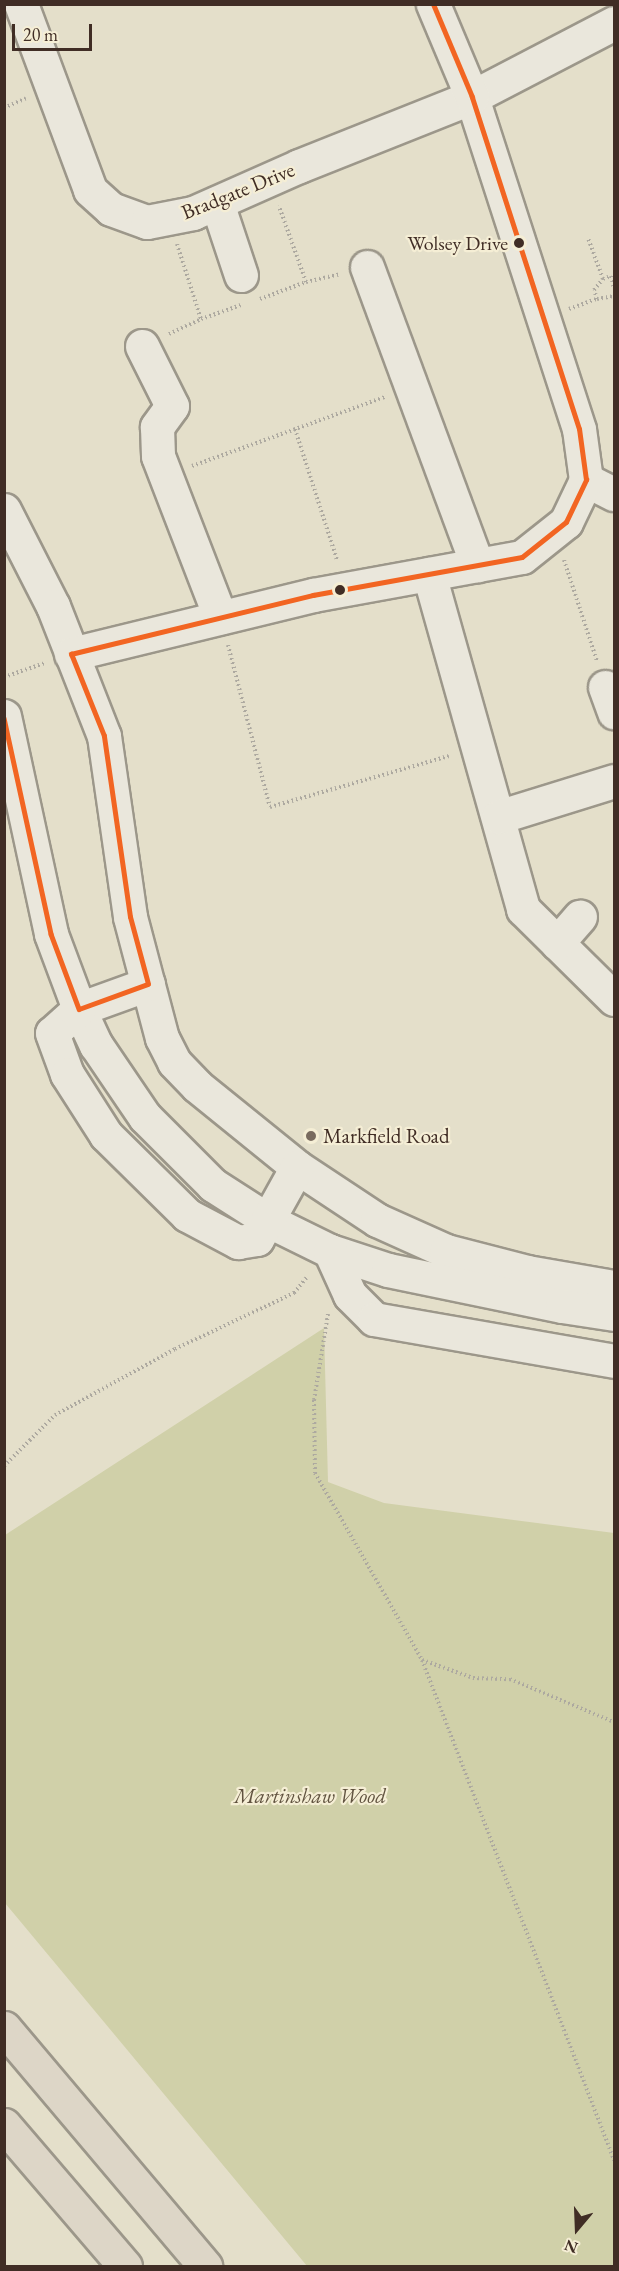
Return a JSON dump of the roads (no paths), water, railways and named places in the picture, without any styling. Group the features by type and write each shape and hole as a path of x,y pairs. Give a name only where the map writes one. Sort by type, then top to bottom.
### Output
{"highway":[{"path":"4,2028 205,2266"},
{"path":"4,2125 125,2266"}],"street":[{"name":"Bradgate Drive","path":"21,4 90,190 111,209 147,222 193,213 298,166 472,97"},
{"path":"71,654 220,617 347,589 522,557 566,522 600,487 579,429 472,97 433,4"},
{"path":"472,97 615,23"},
{"path":"217,203 243,275"},
{"path":"367,267 477,565"},
{"path":"142,346 172,406 157,427 158,456 220,617"},
{"path":"4,510 53,606 104,736 130,917 162,1038 174,1062 197,1086 297,1167 377,1220 446,1251 527,1272 615,1287"},
{"path":"429,574 511,862 522,909 615,999"},
{"path":"4,716 51,934 79,1009"},
{"path":"498,817 615,781"},
{"path":"557,943 580,917"},
{"path":"148,984 79,1009 51,1034 67,1074 106,1135 187,1215 238,1242 256,1239 269,1221 297,1167"},
{"path":"269,1221 330,1251 400,1272 615,1314"},
{"path":"330,1251 350,1295 374,1319 615,1362"}],"place":[{"name":"Wolsey Drive","path":"519,243"},
{"name":"Markfield Road","path":"311,1136"}],"park label":[{"name":"Martinshaw Wood","path":"310,1796"}]}
